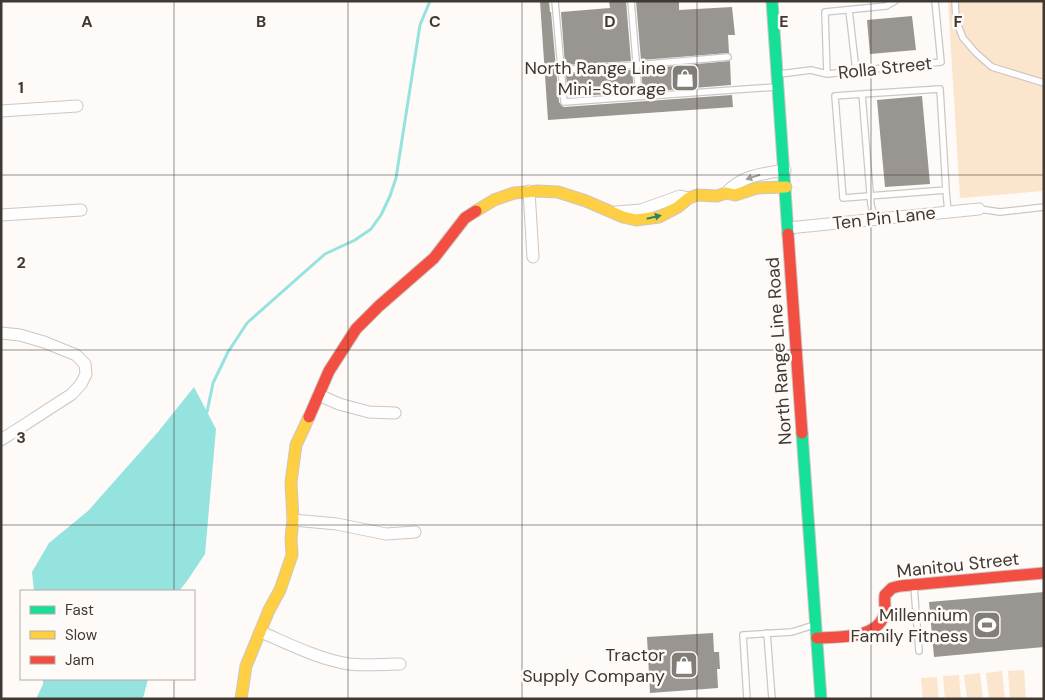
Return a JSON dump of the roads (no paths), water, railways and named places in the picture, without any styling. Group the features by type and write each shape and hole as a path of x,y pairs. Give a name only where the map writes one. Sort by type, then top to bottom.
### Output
{"street":[{"name":"North Range Line Road","path":"772,1 821,699"},
{"path":"1,111 77,106"},
{"path":"241,699 246,666 269,610 280,590 292,556 292,482 296,445 320,395 329,371 356,329 434,258 464,218 494,200 514,193 538,190 558,192 586,201 623,217 636,220 658,217 697,195 717,196 726,193 742,180 784,170"},
{"path":"726,193 735,195 757,188 786,187"},
{"path":"529,191 532,257"},
{"name":"Ten Pin Lane","path":"788,228 979,209"},
{"path":"1,215 81,210"},
{"path":"1,333 20,335 76,354 85,364 86,374 81,384 72,394 1,440"},
{"path":"320,395 339,404 369,412 395,413"},
{"path":"293,520 337,524 386,534 415,532"},
{"name":"Manitou Street","path":"817,638 857,635 869,632 878,625 884,615 885,595 892,588 914,584 1044,573"},
{"path":"260,632 308,652 351,665 400,664"}],"lane":[{"path":"555,1 564,102 778,87"},
{"path":"631,1 639,96"},
{"name":"Rolla Street","path":"827,74 825,12 886,6 895,1"},
{"name":"Rolla Street","path":"777,74 811,70 827,74 941,62 935,1"},
{"path":"956,1 956,20 963,38 976,54 992,66 1044,84"},
{"path":"849,10 856,71"},
{"path":"561,70 636,66 728,57"},
{"path":"946,190 843,198 835,96 940,89 948,212"},
{"path":"862,94 871,205 875,219"},
{"path":"979,209 1000,212 1044,207"},
{"path":"914,584 919,651"},
{"path":"748,699 743,635 792,632 816,624"},
{"path":"767,633 772,699"}],"water":[{"path":"194,387 216,429 205,554 187,581 180,590 34,590 32,572 49,543 88,511 158,432"},
{"path":"43,680 148,680 142,699 36,699"}],"waterway":[{"path":"207,412 213,383 228,352 247,323 325,254 355,240 371,229 381,215 396,178 420,25 430,1"}],"place":[{"name":"North Range Line Mini-Storage","path":"685,78"},
{"name":"Millennium Family Fitness","path":"987,625"},
{"name":"Tractor Supply Company","path":"684,665"}]}
